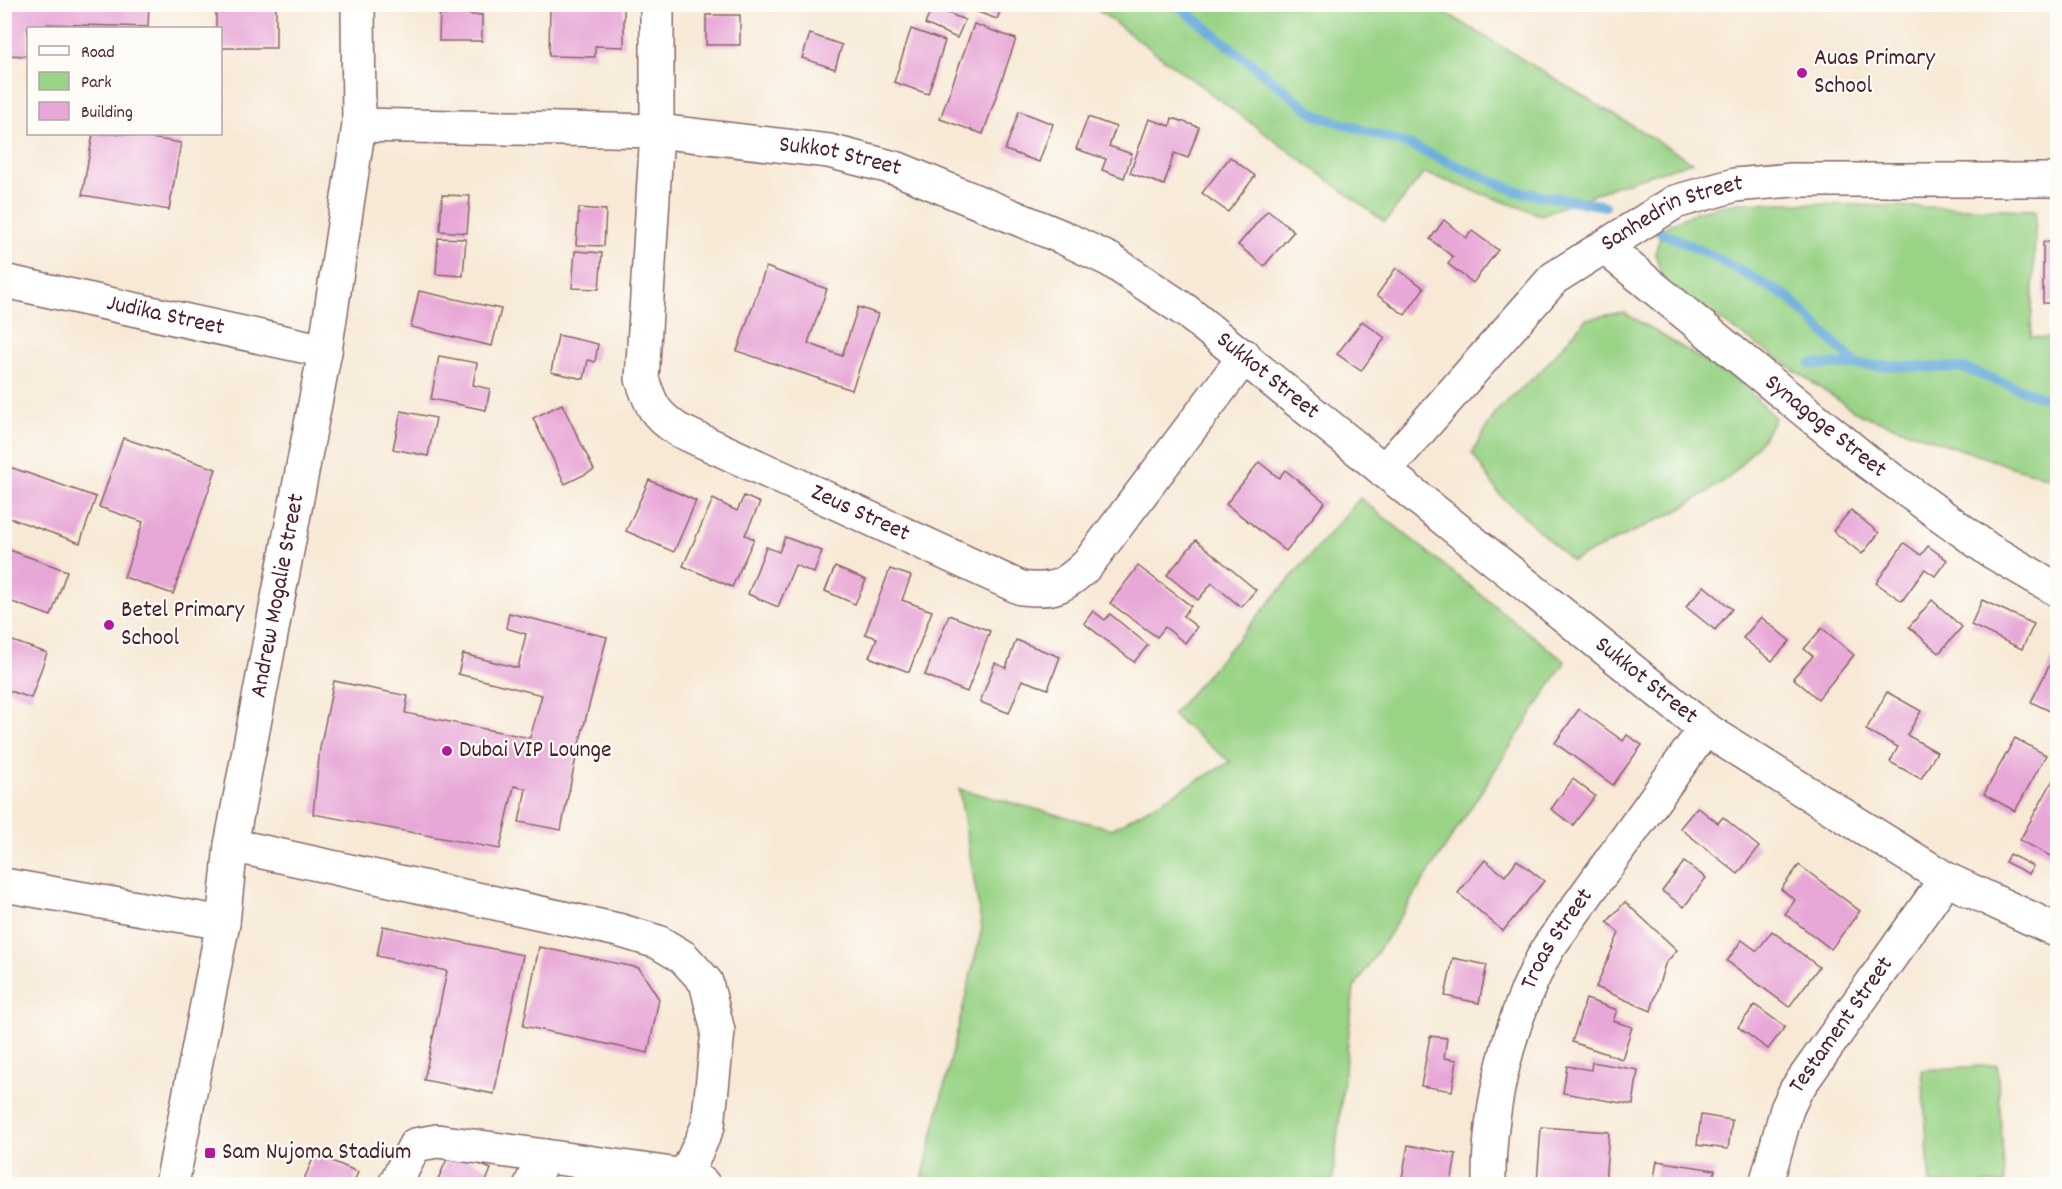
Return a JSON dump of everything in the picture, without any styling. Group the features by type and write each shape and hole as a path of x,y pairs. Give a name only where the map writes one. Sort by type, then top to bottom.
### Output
{"street":[{"name":"Andrew Mogalie Street","path":"172,1185 223,923 231,845 324,351 359,125 358,4"},
{"name":"Zeus Street","path":"657,4 657,131 642,379 648,398 659,417 678,430 1021,588 1042,591 1059,587 1071,580 1087,565 1245,356"},
{"name":"Sukkot Street","path":"359,125 657,131 829,151 898,169 1062,237 1110,260 1186,310 1705,729 1946,879 2058,931"},
{"name":"Sanhedrin Street","path":"1384,471 1554,278 1675,202 1735,185 1792,180 2058,180"},
{"name":"Synagoge Street","path":"1604,247 1869,463 1989,550 2058,590"},
{"name":"Judika Street","path":"4,281 324,351"},
{"name":"Troas Street","path":"1489,1185 1489,1159 1500,1082 1521,1003 1533,975 1548,948 1705,729"},
{"path":"231,845 618,930 658,942 683,957 706,982 718,1031 708,1126 690,1182 537,1170 437,1141 416,1145 395,1185"},
{"name":"Testament Street","path":"1766,1185 1779,1136 1796,1090 1946,879"},
{"path":"4,885 223,923"}],"green space":[{"path":"1091,5 1433,5 1692,162 1621,184 1541,215 1424,173 1385,222"},
{"path":"1742,202 2036,210 2031,337 2057,339 2057,480 2015,468 1859,414 1663,281 1655,253 1663,228 1698,211"},
{"path":"1623,312 1740,382 1775,418 1765,436 1730,477 1681,509 1572,561 1500,495 1472,453 1497,410 1541,371 1586,319"},
{"path":"1360,498 1565,662 1354,988 1332,1184 921,1184 982,928 959,789 1112,829 1230,762 1172,715"},
{"path":"1997,1065 2005,1184 1930,1184 1922,1070"}],"building":[{"path":"4,4 149,4 148,27 47,24 47,27 27,27 27,56 4,55"},
{"path":"216,4 276,4 276,48 222,48 222,27 216,27"},
{"path":"440,4 470,4 470,15 482,15 482,41 439,41"},
{"path":"550,4 624,4 624,47 595,46 595,57 549,56"},
{"path":"974,4 1003,4 997,19 972,10"},
{"path":"933,7 965,20 957,38 925,24"},
{"path":"706,15 740,15 740,45 706,45"},
{"path":"974,24 1016,39 983,134 940,119"},
{"path":"911,29 945,41 928,94 894,82"},
{"path":"810,34 842,45 835,69 802,58"},
{"path":"1019,111 1053,124 1039,162 1005,150"},
{"path":"1088,117 1116,127 1109,146 1132,154 1124,178 1102,170 1106,159 1076,149"},
{"path":"1172,118 1199,127 1188,158 1174,153 1164,185 1130,173 1149,119 1170,126"},
{"path":"93,135 134,135 181,143 169,210 82,195"},
{"path":"1230,157 1255,176 1228,212 1202,193"},
{"path":"442,195 470,196 467,233 440,231"},
{"path":"579,208 606,210 604,246 576,245"},
{"path":"1268,210 1294,231 1264,266 1238,245"},
{"path":"1444,220 1466,238 1472,231 1498,250 1473,283 1448,264 1453,257 1430,239"},
{"path":"438,238 466,239 463,276 436,274"},
{"path":"2043,242 2058,242 2058,303 2043,303"},
{"path":"575,251 602,253 599,289 572,288"},
{"path":"766,267 827,289 808,343 842,356 858,307 878,314 852,390 737,351"},
{"path":"1396,268 1424,288 1405,315 1377,295"},
{"path":"419,291 501,309 492,346 411,327"},
{"path":"1362,321 1385,338 1361,371 1337,354"},
{"path":"558,335 598,344 595,362 588,360 584,379 551,372"},
{"path":"439,356 477,363 473,385 490,389 486,410 431,399"},
{"path":"562,404 594,470 565,484 533,418"},
{"path":"401,411 436,418 428,456 393,449"},
{"path":"123,438 216,469 173,594 124,577 143,522 99,507"},
{"path":"1259,462 1279,478 1285,470 1325,502 1286,551 1226,504"},
{"path":"4,465 96,497 80,543 4,516"},
{"path":"649,480 696,501 674,552 626,531"},
{"path":"744,496 760,503 745,535 754,539 732,587 683,566 713,499 737,511"},
{"path":"1851,510 1879,533 1862,554 1833,531"},
{"path":"785,537 822,551 814,573 795,565 778,607 748,594 766,547 779,552"},
{"path":"1196,540 1256,590 1241,607 1212,583 1198,600 1167,575"},
{"path":"1904,543 1921,555 1928,546 1947,560 1935,576 1925,569 1902,601 1876,583"},
{"path":"7,549 67,571 51,616 4,599 4,555"},
{"path":"1138,566 1191,606 1183,616 1197,627 1185,643 1165,627 1157,637 1110,603"},
{"path":"835,567 866,580 855,604 825,591"},
{"path":"890,569 911,576 902,600 932,611 909,672 869,657 877,638 865,634"},
{"path":"1704,586 1732,609 1715,630 1686,607"},
{"path":"1932,600 1962,627 1939,653 1909,627"},
{"path":"1982,600 2034,624 2022,649 1971,625"},
{"path":"1093,611 1105,620 1110,614 1148,645 1134,662 1084,623"},
{"path":"509,613 607,637 578,748 561,830 519,822 526,789 514,786 500,849 313,814 320,748 334,681 408,696 405,713 530,738 542,695 458,674 463,654 518,668 526,634 506,628"},
{"path":"949,615 990,631 967,692 925,675"},
{"path":"1761,617 1790,641 1772,661 1743,638"},
{"path":"1822,628 1854,655 1818,699 1793,678 1813,656 1804,649"},
{"path":"4,638 47,653 31,698 4,689"},
{"path":"1016,640 1060,657 1048,689 1022,680 1009,713 980,702 995,663 1006,668"},
{"path":"2058,648 2058,715 2031,702"},
{"path":"1887,692 1921,711 1907,735 1937,752 1921,779 1890,762 1898,747 1866,730"},
{"path":"1579,709 1623,741 1627,735 1642,745 1613,785 1555,743"},
{"path":"2015,738 2046,755 2015,811 1984,794"},
{"path":"2058,771 2058,860 2020,840"},
{"path":"1573,779 1595,796 1573,825 1551,809"},
{"path":"1697,807 1718,823 1723,817 1759,847 1738,874 1680,828"},
{"path":"2009,854 2033,866 2029,874 2005,862"},
{"path":"1485,860 1505,876 1517,860 1544,881 1503,931 1458,893"},
{"path":"1684,862 1706,878 1684,907 1662,891"},
{"path":"1799,865 1860,911 1831,949 1785,914 1795,900 1781,889"},
{"path":"1625,902 1677,950 1665,964 1651,1011 1596,987 1619,933 1607,922"},
{"path":"383,926 523,955 494,1094 424,1080 447,971 377,956"},
{"path":"1772,931 1819,967 1789,1007 1727,961 1742,940 1757,951"},
{"path":"539,947 639,968 659,999 648,1053 523,1026"},
{"path":"1453,958 1487,965 1479,1003 1445,996"},
{"path":"1586,999 1617,1010 1613,1021 1632,1027 1622,1059 1572,1042"},
{"path":"1755,1005 1785,1027 1768,1049 1738,1027"},
{"path":"1430,1036 1447,1038 1444,1058 1457,1060 1452,1091 1421,1086"},
{"path":"1592,1062 1638,1070 1633,1105 1563,1093 1567,1066 1591,1070"},
{"path":"1701,1115 1732,1120 1728,1149 1697,1145"},
{"path":"1541,1127 1609,1132 1605,1184 1537,1184"},
{"path":"1408,1145 1456,1154 1451,1184 1401,1184"},
{"path":"450,1152 491,1169 485,1184 436,1184"},
{"path":"315,1154 358,1172 353,1184 302,1184"},
{"path":"1657,1161 1715,1170 1712,1184 1653,1184"}],"waterway":[{"path":"1176,4 1316,115 1409,145 1516,191 1605,206"},
{"path":"1654,229 1709,254 1788,297 1857,365"},
{"path":"1811,364 1963,368 2058,403"}],"place":[{"name":"Auas Primary School","path":"1802,73"},
{"name":"Betel Primary School","path":"109,625"},
{"name":"Dubai VIP Lounge","path":"447,751"},
{"name":"Sam Nujoma Stadium","path":"210,1153"}]}
